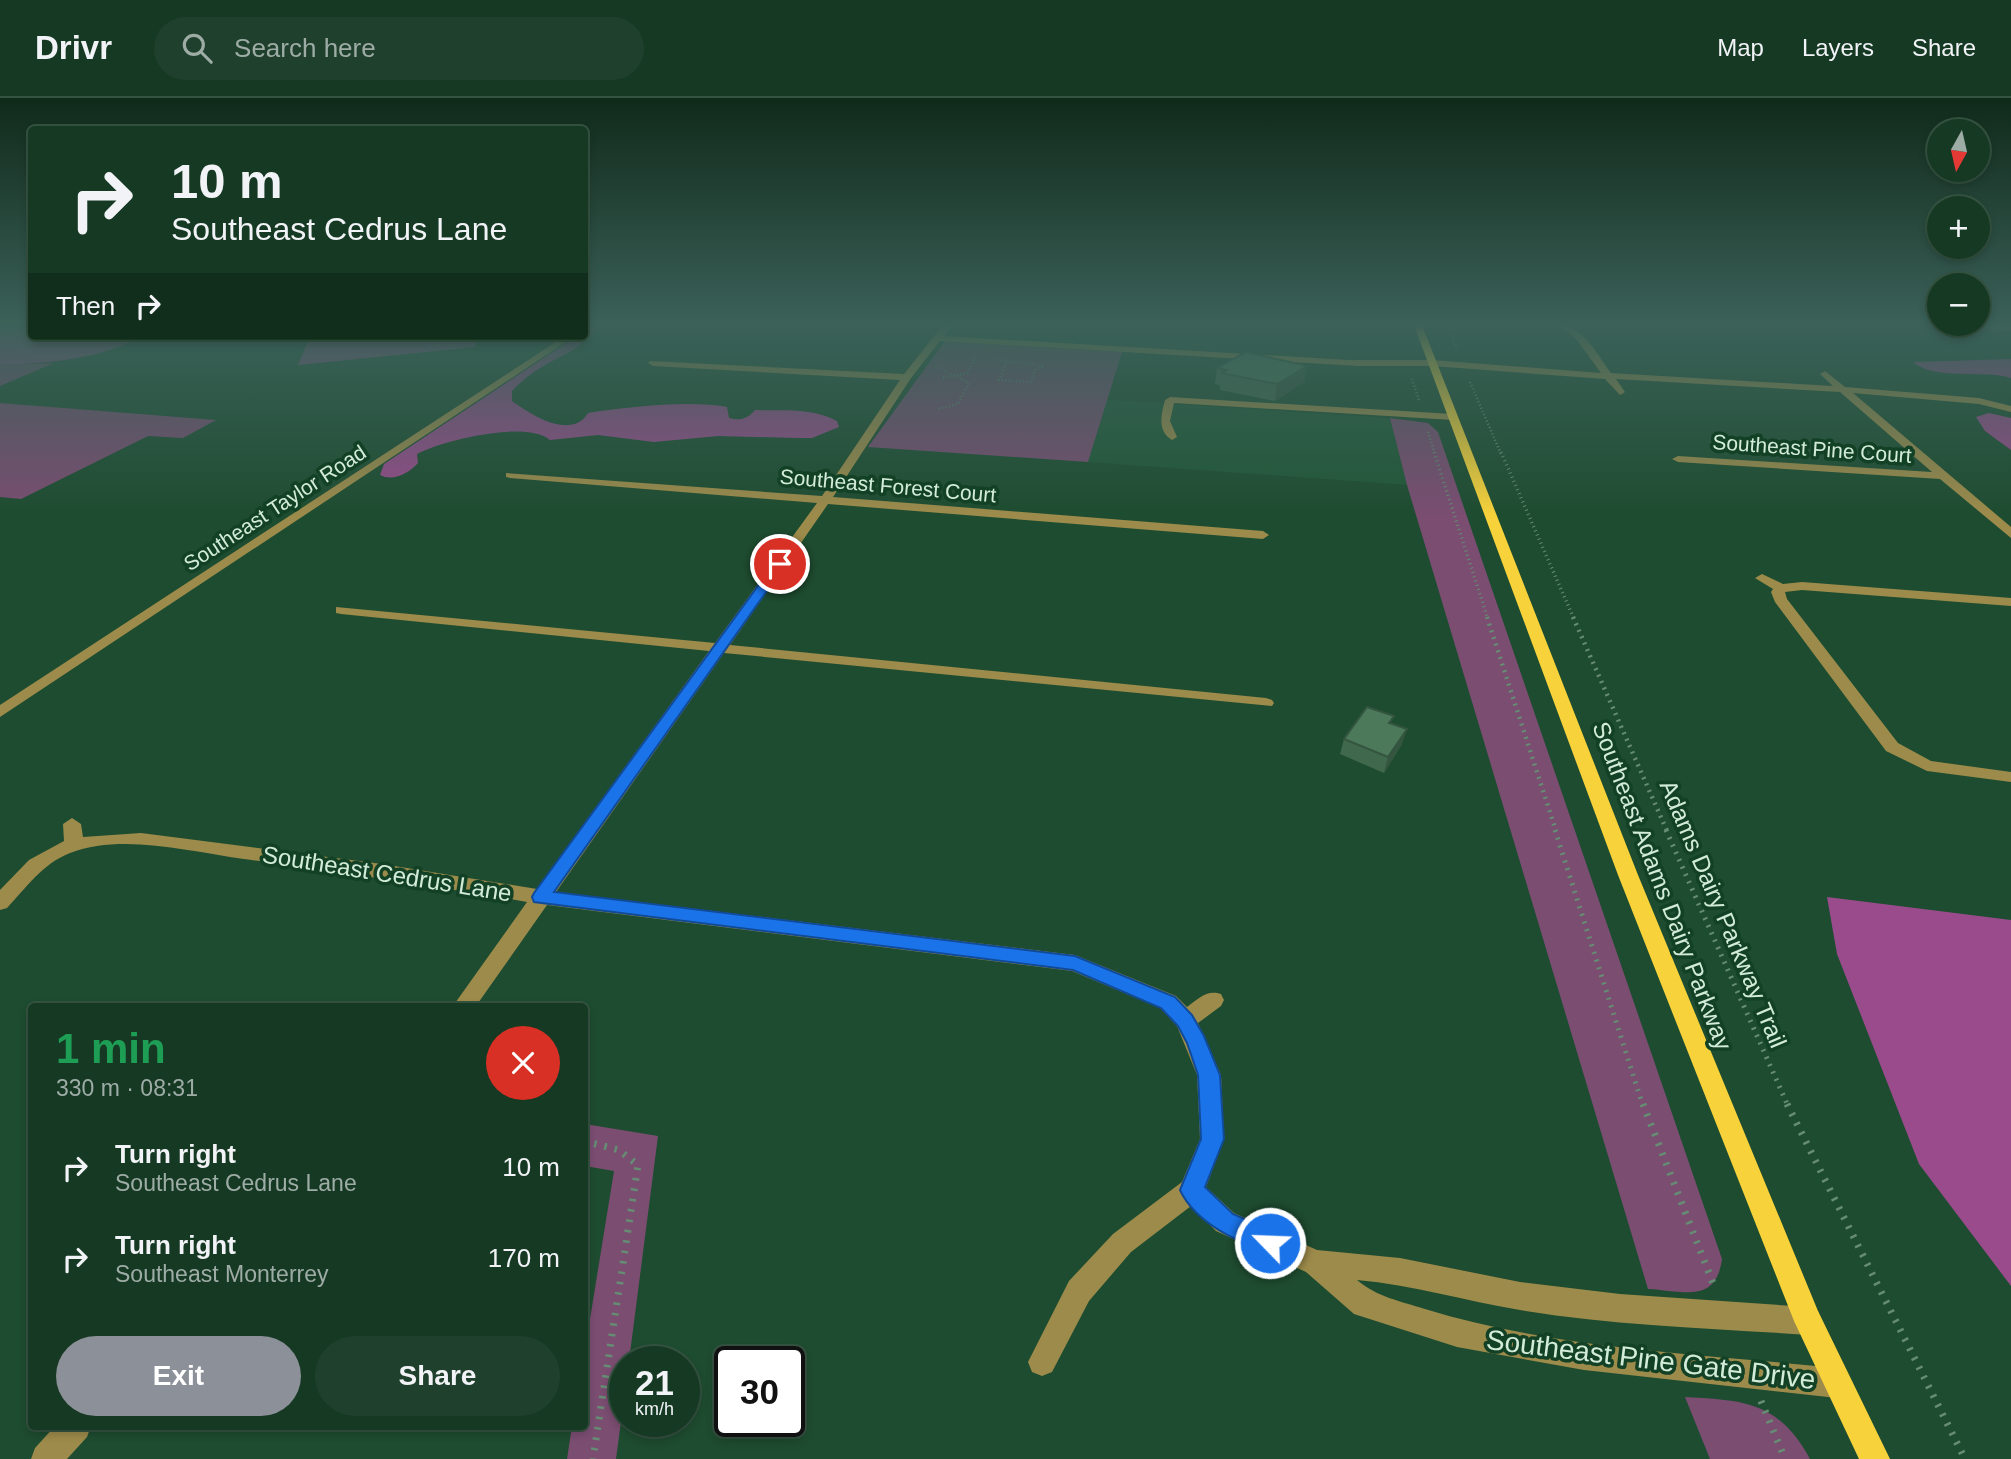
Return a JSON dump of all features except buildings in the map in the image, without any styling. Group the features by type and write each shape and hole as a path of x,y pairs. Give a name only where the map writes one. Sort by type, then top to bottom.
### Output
{"main road":[{"name":"Southeast Adams Dairy Parkway","path":"1442,389 1628,875 1808,1321 1875,1459"}],"street":[{"name":"Southeast Taylor Road","path":"0,712 491,389"},
{"path":"466,1003 721,648 899,389"},
{"path":"1616,389 1619,392"},
{"path":"1833,389 1979,401 2011,409"},
{"path":"1842,389 2011,534"},
{"path":"1172,437 1165,421 1170,400 1453,417"},
{"name":"Southeast Pine Court","path":"1678,459 1944,476"},
{"name":"Southeast Forest Court","path":"510,475 1263,535"},
{"path":"1762,578 1781,588 1802,586 2011,602"},
{"path":"1781,588 1778,592 1780,599 1892,747 1909,765 2011,777"},
{"path":"341,610 1266,703"},
{"path":"72,824 74,845"},
{"name":"Southeast Cedrus Lane","path":"0,903 41,860 74,845 111,838 141,839 382,871 541,897 1075,963 1168,1002 1185,1020 1197,1042 1209,1075 1212,1139 1192,1190"},
{"path":"1185,1020 1213,1000"},
{"path":"1042,1362 1079,1291 1122,1243 1192,1190"},
{"name":"Southeast Pine Gate Drive","path":"1192,1190 1225,1222 1316,1263 1364,1304 1457,1334 1584,1356 1837,1383"},
{"name":"Southeast Pine Gate Drive","path":"1316,1263 1399,1271 1520,1296 1808,1321"},
{"path":"46,1459 72,1430"}],"path":[{"path":"937,409 958,404 966,389"},
{"path":"1415,389 1648,1120 1726,1315"},
{"name":"Adams Dairy Parkway Trail","path":"1474,389 1778,1086 1965,1459"},
{"path":"588,1142 619,1150 638,1165 593,1459"},
{"path":"1750,1374 1784,1459"}],"shaded area":[{"path":"498,389 515,389 512,401 539,418 561,425 581,421 588,413 695,404 727,407 729,418 736,419 746,417 755,410 807,412 837,421 839,427 812,438 718,436 654,442 598,435 550,440 538,434 504,432 464,438 429,449 417,454 418,463 410,470 395,477 380,475 384,464"},
{"path":"910,389 1111,389 1088,462 868,447"},
{"path":"1107,400 1390,418 1407,485 1088,462"},
{"path":"0,403 216,420 183,438 148,436 21,499 0,497"},
{"path":"1989,413 2011,418 2011,450 1985,431 1976,417"},
{"path":"1390,418 1428,423 1438,432 1722,1259 1719,1273 1705,1289 1686,1292 1648,1289 1407,485"},
{"path":"1827,897 2011,920 2011,1286 1919,1164 1837,954"},
{"path":"588,1124 658,1136 631,1346 609,1346 609,1437 619,1437 616,1459 567,1459 571,1430 588,1430 588,1331 614,1171 588,1167"},
{"path":"1685,1397 1725,1400 1758,1408 1786,1426 1810,1459 1710,1459"}],"route":[{"path":"780,564 541,897 1075,963 1141,989 1168,1002 1185,1020 1197,1042 1209,1075 1212,1139 1192,1190 1225,1222 1270,1243"}]}
